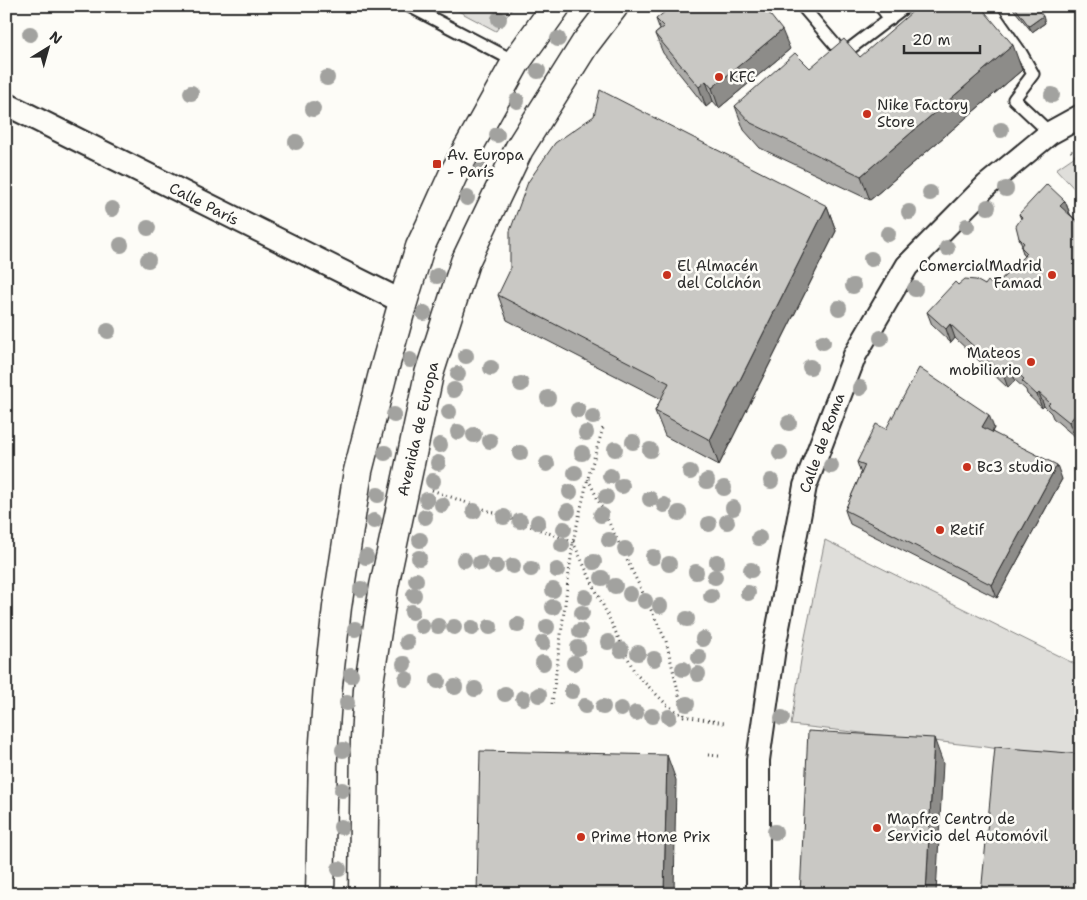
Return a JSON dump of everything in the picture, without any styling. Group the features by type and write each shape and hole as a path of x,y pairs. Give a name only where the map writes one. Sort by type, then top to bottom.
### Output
{"street":[{"path":"320,894 323,756 328,685 337,607 358,471 403,302 420,247 454,175 516,62 556,6"},
{"name":"Avenida de Europa","path":"363,894 365,739 368,689 384,586 429,374 465,262 519,149 585,44 614,6"},
{"name":"Calle París","path":"6,104 403,302"},
{"name":"Calle de Roma","path":"758,894 758,760 774,648 805,486 856,354 907,266 987,184 1050,133 1081,116"}],"lane":[{"path":"409,6 516,62"},
{"path":"802,6 843,54 906,6"},
{"path":"880,6 890,19"},
{"path":"988,6 1021,53 1032,74 1014,99 1050,133"}],"path":[{"path":"1071,151 1081,160"},
{"path":"552,704 573,542 588,478 603,428"},
{"path":"588,478 666,642 684,716"},
{"path":"429,489 573,542 635,673 666,706 684,716 724,723"},
{"path":"708,754 719,756"}],"shaded area":[{"path":"449,6 514,6 496,31"},
{"path":"1081,152 1081,196 1056,169"},
{"path":"825,540 1081,667 1081,763 986,747 791,725 803,647"}],"building":[{"name":"KFC","path":"672,6 763,6 782,30 712,88 706,81 699,87 655,34 664,27 656,19"},
{"path":"919,6 980,6 1013,45 861,176 751,123 735,106 795,53 810,68 844,39 860,57"},
{"path":"1014,6 1035,6 1043,16 1029,26"},
{"name":"El Almacén del Colchón","path":"600,90 827,206 710,440 655,411 669,383 498,295 510,270 510,231 528,182 555,143 594,116"},
{"path":"1047,184 1065,201 1060,206 1081,225 1081,409 1069,422 1048,405 1050,403 1039,393 1037,395 1022,381 1024,379 1010,366 1003,374 950,324 946,329 927,312 955,282 958,285 965,279 976,280 985,285 988,281 994,287 1027,253 1021,247 1024,243 1019,238 1016,226 1022,217 1019,214"},
{"path":"919,368 989,415 982,427 1057,465 992,585 845,510 865,465 857,462 876,424 886,429"},
{"name":"Mapfre Centro de Servicio del Automóvil","path":"808,731 934,738 926,894 800,894"},
{"path":"995,747 1081,754 1081,894 981,894"},
{"name":"Prime Home Prix","path":"480,751 667,755 664,894 477,894"}],"place":[{"name":"KFC","path":"719,77"},
{"name":"Nike Factory Store","path":"867,114"},
{"name":"Av. Europa - París","path":"437,164"},
{"name":"El Almacén del Colchón","path":"667,275"},
{"name":"ComercialMadrid Famad","path":"1052,275"},
{"name":"Mateos mobiliario","path":"1031,362"},
{"name":"Bc3 studio","path":"967,467"},
{"name":"Retif","path":"940,530"},
{"name":"Mapfre Centro de Servicio del Automóvil","path":"877,828"},
{"name":"Prime Home Prix","path":"581,837"}]}
